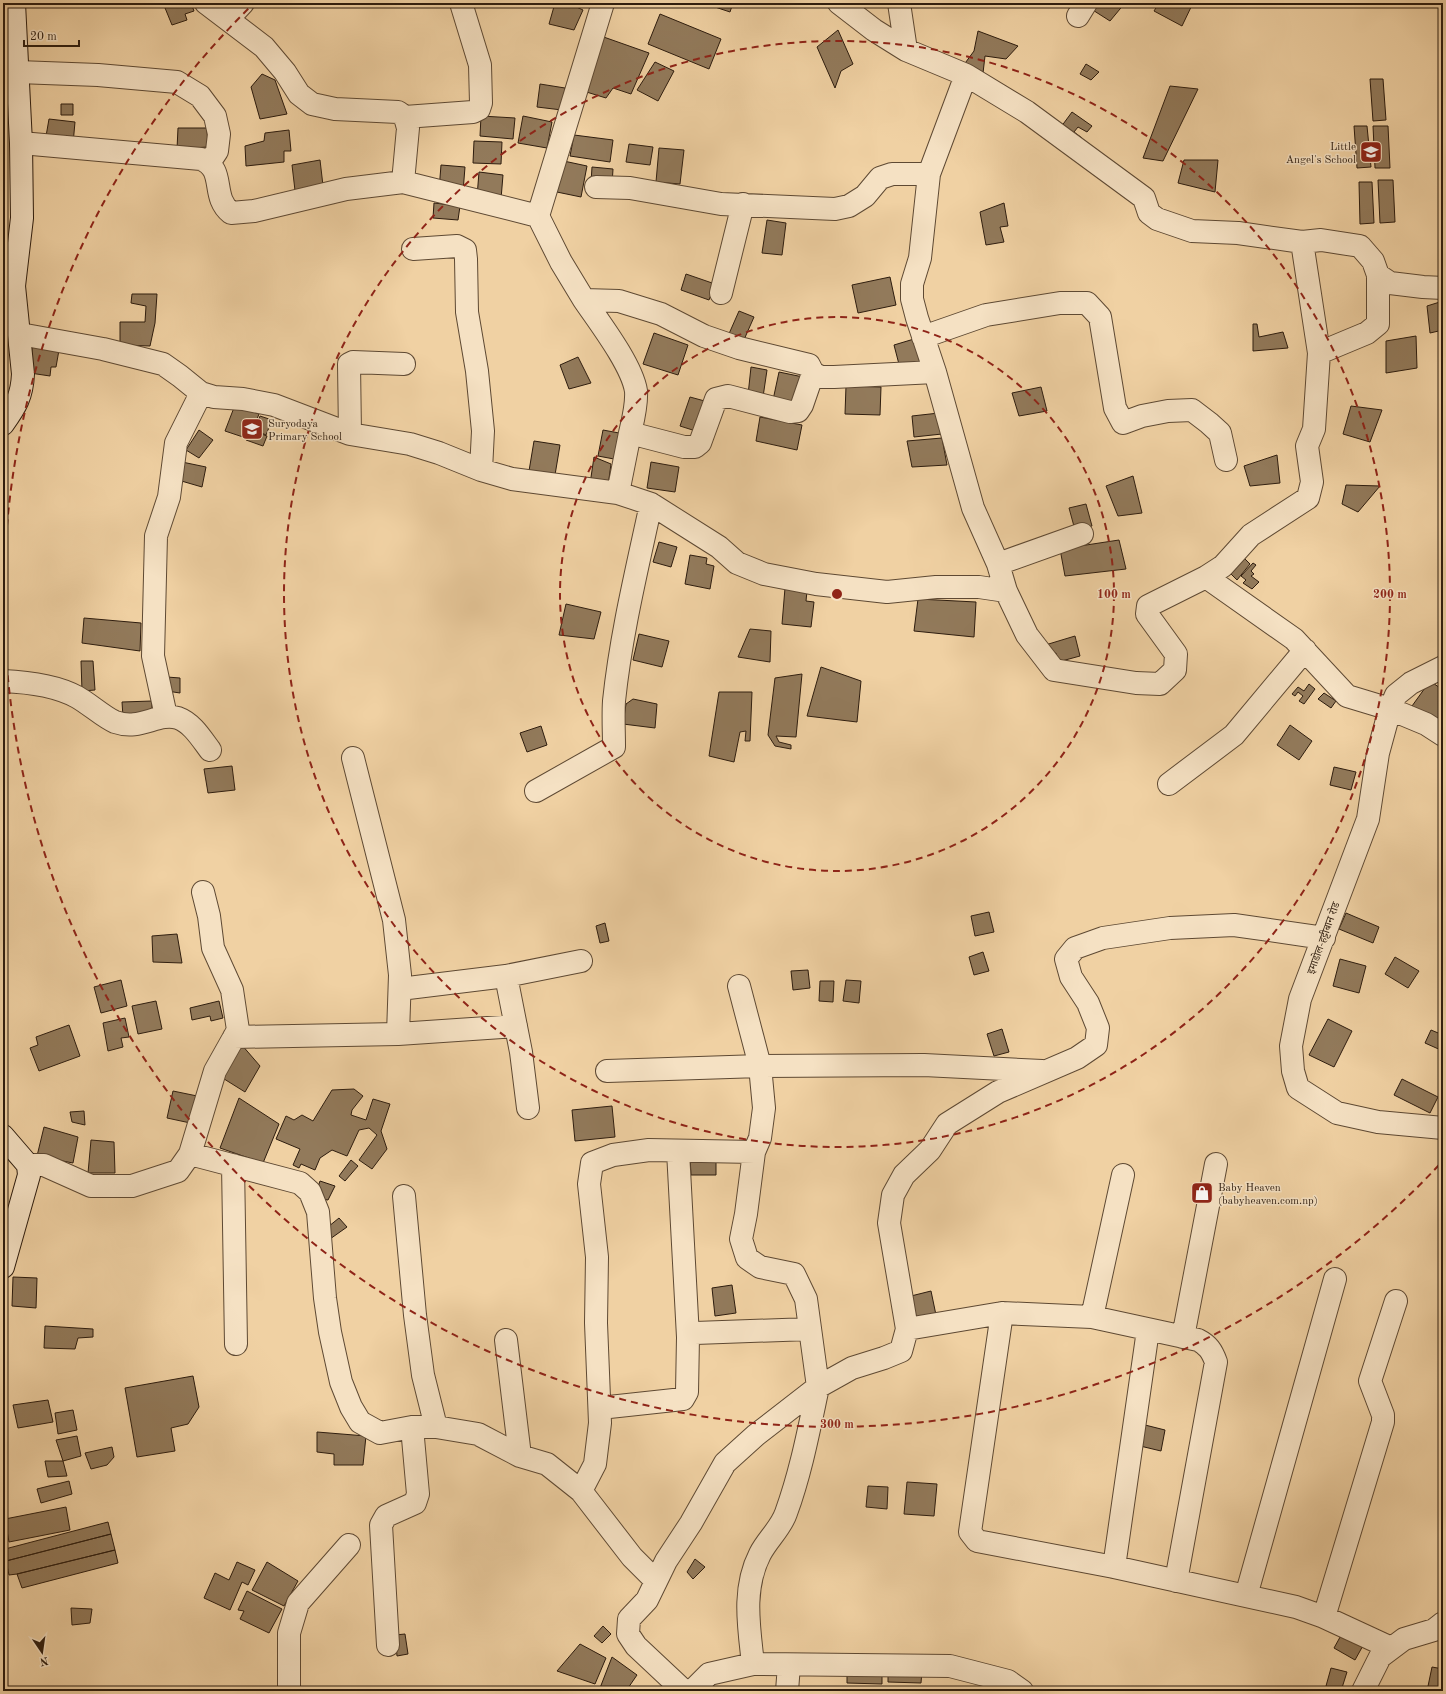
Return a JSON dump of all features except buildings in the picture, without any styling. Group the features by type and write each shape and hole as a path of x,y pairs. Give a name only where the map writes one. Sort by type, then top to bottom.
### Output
{"street":[{"path":"3,424 17,404 23,388 20,334 8,286 22,218 21,143 14,3"},
{"path":"206,3 264,47 285,72 299,94 312,104 335,109 398,112 405,117 408,128 403,182"},
{"path":"228,19 243,3"},
{"path":"405,117 473,112 479,109 481,103 480,65 461,3"},
{"path":"603,3 538,216 561,262 625,362 636,390 635,413 618,493"},
{"path":"839,3 874,30 906,50 966,75 1027,112 1144,198 1149,213 1157,219 1192,231 1238,233 1302,242 1321,240 1360,246 1373,261 1378,275 1378,324 1367,333 1319,353"},
{"path":"899,3 906,50"},
{"path":"18,72 98,74 177,82 200,96 215,116 219,134 217,151 209,162"},
{"path":"966,75 929,174 920,258 912,284 912,299 935,372 973,508 998,564 1006,591 1027,636 1054,670 1136,683 1160,684 1175,670 1176,654 1147,614 1148,606 1206,577 1222,566 1251,535 1308,498 1312,482 1307,446 1314,429 1319,353 1302,242"},
{"path":"21,143 202,159 209,162 215,169 221,201 224,207 231,212 254,211 346,189 403,182 538,216"},
{"path":"596,188 630,188 721,204 835,209 849,206 865,196 880,178 892,174 929,174"},
{"path":"721,292 744,204"},
{"path":"413,249 457,246 465,250 467,312 477,371 483,431 481,470"},
{"path":"1378,275 1390,283 1443,288"},
{"path":"584,300 619,301 661,314 704,336 739,348 809,365 813,373 821,377 935,372"},
{"path":"923,336 986,315 1060,303 1087,303 1100,317 1116,408 1123,423 1142,416 1168,411 1192,410 1220,433 1226,460"},
{"path":"20,334 103,349 163,364 200,393 214,397 243,399 274,405 350,434 410,444 439,453 481,470 512,479 618,493 651,504 719,547 737,563 764,574 816,584 887,592 936,587 979,587 1006,591"},
{"path":"350,434 349,364 353,362 404,364"},
{"path":"630,433 684,447 695,447 700,443 716,399 728,396 790,412 798,411 802,405 813,373"},
{"path":"166,716 153,656 156,536 169,497 176,443 200,393"},
{"path":"536,791 614,747 614,703 621,649 629,602 651,504"},
{"path":"998,564 1082,534"},
{"path":"1206,577 1294,639 1347,696 1390,709 1426,724 1443,735"},
{"path":"1169,784 1234,735 1305,650"},
{"name":"इमाडोल-हट्टीबान रोड","path":"1443,667 1411,683 1396,695 1390,709 1378,753 1368,819 1300,999 1291,1046 1293,1071 1298,1088 1337,1113 1378,1122 1443,1128"},
{"path":"3,681 55,688 75,696 115,722 132,725 146,723 166,716 178,718 192,726 210,750"},
{"path":"353,758 394,920 400,989 398,1034"},
{"path":"28,1165 44,1165 91,1186 132,1186 178,1171 190,1154 215,1071 238,1030 232,990 213,948 209,916 203,892"},
{"path":"684,1691 636,1646 628,1634 629,1619 647,1600 666,1561 692,1523 724,1463 756,1435 818,1387 852,1368 901,1351 906,1329 889,1223 893,1195 904,1175 930,1150 947,1124 998,1092 1077,1058 1096,1045 1098,1028 1088,1004 1071,977 1066,959 1074,948 1103,938 1170,928 1234,924 1324,938"},
{"path":"400,989 506,976 581,961"},
{"path":"506,976 516,1026 528,1108"},
{"path":"739,986 760,1066 764,1108 760,1138 754,1152 746,1214 741,1239 747,1258 760,1267 794,1274 806,1299 818,1387 797,1480 785,1515 760,1554 748,1588 748,1624 753,1664"},
{"path":"234,1038 398,1034 516,1026"},
{"path":"607,1070 760,1066 924,1065 1047,1071"},
{"path":"3,1136 28,1165 29,1175 27,1188 3,1267"},
{"path":"581,1491 595,1464 600,1423 596,1323 597,1257 589,1184 592,1163 613,1155 649,1150 754,1152"},
{"path":"600,1408 683,1399 687,1392 688,1336 678,1151"},
{"path":"190,1154 300,1183 310,1192 318,1212 325,1298 330,1332 341,1382 351,1407 360,1422 380,1433 412,1427 436,1427 478,1434 520,1456 547,1464 581,1491 632,1557 656,1581"},
{"path":"1183,1337 1216,1164"},
{"path":"233,1165 236,1344"},
{"path":"1092,1317 1123,1175"},
{"path":"404,1196 415,1315 423,1375 436,1427"},
{"path":"1246,1596 1335,1279"},
{"path":"1324,1617 1383,1422 1383,1415 1370,1381 1396,1301"},
{"path":"906,1329 1002,1312 1092,1317 1205,1343 1212,1352 1216,1362 1176,1581"},
{"path":"1002,1312 970,1532 977,1541 1114,1567 1296,1607 1324,1617 1391,1648"},
{"path":"688,1336 695,1333 810,1329"},
{"path":"1114,1567 1148,1330"},
{"path":"506,1340 520,1456"},
{"path":"388,1645 381,1525 386,1516 415,1503 418,1494 412,1427"},
{"path":"289,1691 289,1633 298,1603 349,1545"},
{"path":"1364,1691 1380,1657 1391,1648 1404,1639 1440,1632"},
{"path":"692,1691 709,1674 753,1664 950,1666 1008,1680 1022,1691"},
{"path":"787,1691 789,1664"}],"place":[{"name":"Little Angel's School","path":"1371,152"},
{"name":"Suryodaya Primary School","path":"252,429"},
{"name":"Baby Heaven (babyheaven.com.np)","path":"1202,1193"}]}
